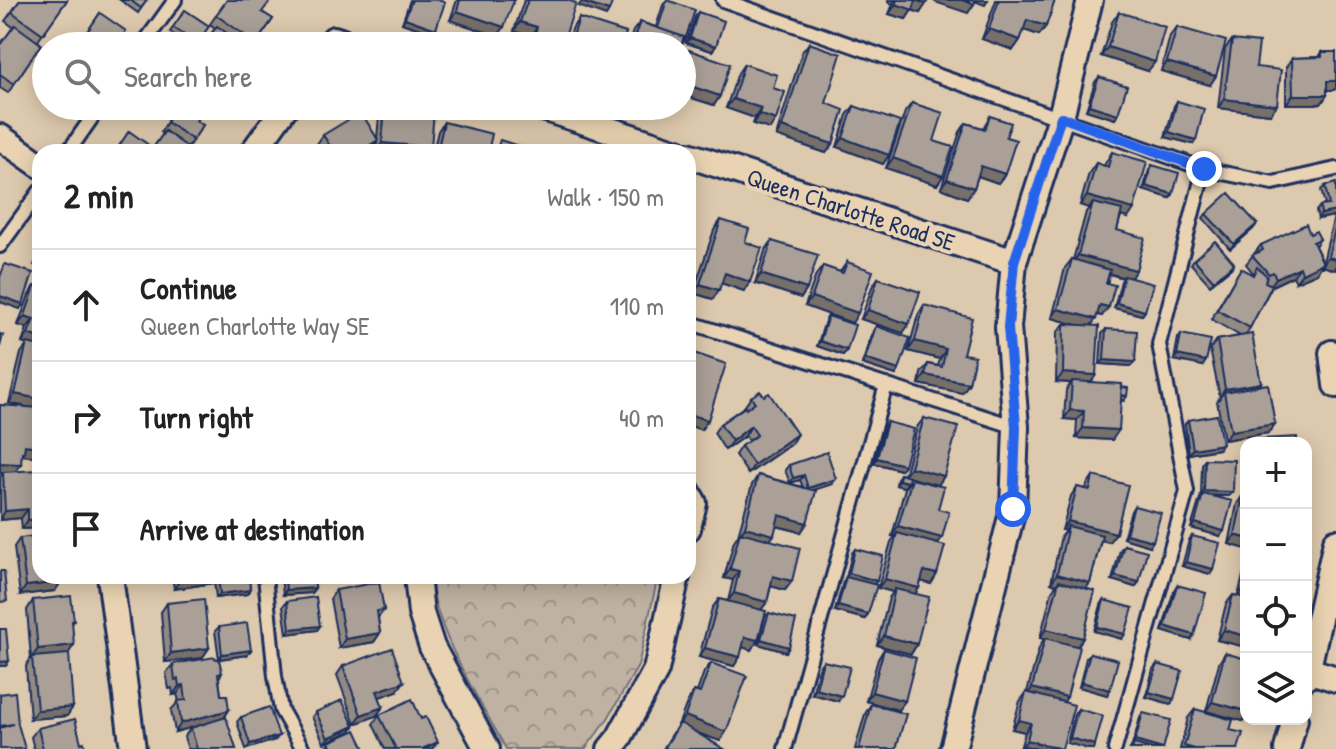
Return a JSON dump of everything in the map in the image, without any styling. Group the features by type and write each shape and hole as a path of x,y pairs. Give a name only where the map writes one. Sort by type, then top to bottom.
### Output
{"street":[{"path":"953,749 1013,509 1016,427 1008,327 1014,262 1061,117 1090,0"},
{"path":"259,144 276,120"},
{"path":"580,120 653,144"},
{"path":"0,137 32,159"},
{"name":"Queen Charlotte Road SE","path":"696,158 1014,262"},
{"path":"1332,353 1336,385"},
{"path":"1312,653 1336,542"},
{"path":"111,584 133,749"},
{"path":"418,584 421,613 432,647 487,749"},
{"path":"610,749 656,670 675,584"},
{"path":"1312,675 1336,679"},
{"path":"1287,749 1293,725"}],"lane":[{"path":"152,32 175,0"},
{"path":"723,0 1204,169 1273,183 1336,169"},
{"path":"74,144 90,120"},
{"path":"1115,749 1187,491 1159,344 1204,169"},
{"path":"0,246 32,202"},
{"path":"696,325 1016,427"},
{"path":"785,749 886,385"},
{"path":"266,584 281,710 303,749"}],"green space":[{"path":"433,584 656,584 638,666 607,720 585,749 506,749 449,641"}],"building":[{"path":"20,0 67,0 44,32 12,12"},
{"path":"130,0 147,0 141,8"},
{"path":"227,0 271,0 262,12 273,19 264,32 240,32 216,15"},
{"path":"412,0 445,2 436,29 405,18"},
{"path":"460,0 514,0 504,27 457,11"},
{"path":"528,0 567,0 576,3 567,32 535,32 537,27 520,22"},
{"path":"582,0 613,0 609,11"},
{"path":"667,0 695,10 688,32 670,32 658,28"},
{"path":"897,0 916,0 913,10 896,4"},
{"path":"999,0 1055,0 1046,26 1027,20 1020,40 989,29"},
{"path":"185,10 209,26 205,32 180,32 173,27"},
{"path":"698,12 724,21 716,46 696,40 696,32 692,32"},
{"path":"1119,12 1165,27 1155,62 1108,47"},
{"path":"100,13 126,31 125,32 87,32"},
{"path":"579,18 623,32 574,32"},
{"path":"640,22 669,32 636,32"},
{"path":"15,25 32,37 32,57 14,84 0,74 0,45"},
{"path":"1177,27 1226,41 1216,76 1167,62"},
{"path":"1232,40 1259,43 1256,67 1281,70 1277,105 1224,99"},
{"path":"809,43 841,54 826,103 844,110 833,144 782,127"},
{"path":"696,52 730,64 720,96 696,88"},
{"path":"1322,52 1336,52 1336,81 1327,81 1327,95 1293,95 1292,58 1322,57"},
{"path":"744,64 777,75 773,88 785,92 776,120 759,114 761,108 733,99"},
{"path":"1099,77 1127,86 1118,114 1089,105"},
{"path":"1177,101 1204,109 1196,140 1169,132"},
{"path":"912,103 943,113 934,141 953,147 943,176 893,158"},
{"path":"854,106 900,122 889,155 843,138"},
{"path":"990,116 1011,123 1006,137 1016,140 1005,174 981,166 974,188 947,179 966,123 985,129"},
{"path":"197,120 203,125 193,140 167,122"},
{"path":"348,120 366,120 378,140 372,144 329,144 323,135"},
{"path":"384,120 433,120 431,144 382,143"},
{"path":"444,122 492,134 490,144 439,144"},
{"path":"129,131 147,144 120,144"},
{"path":"165,131 183,144 156,144"},
{"path":"1112,152 1147,162 1134,209 1087,196 1096,163 1108,167"},
{"path":"1152,165 1179,173 1173,194 1146,186"},
{"path":"1336,183 1336,211 1321,214 1320,206 1329,205 1325,186"},
{"path":"1229,193 1257,224 1234,244 1206,214"},
{"path":"1093,203 1122,210 1117,230 1145,238 1136,270 1078,255"},
{"path":"721,220 749,229 745,242 762,248 750,282 725,273 719,290 700,284"},
{"path":"1306,224 1310,234 1316,231 1320,239 1313,242 1323,263 1302,273 1300,267 1276,278 1252,255 1263,250 1261,245"},
{"path":"1336,225 1336,259 1328,257"},
{"path":"772,241 818,255 807,289 761,274"},
{"path":"1215,241 1234,263 1214,281 1194,259"},
{"path":"1072,259 1110,270 1106,283 1115,285 1109,307 1100,305 1096,319 1058,309"},
{"path":"847,262 873,271 858,313 812,297 823,266 843,273"},
{"path":"5,264 32,273 23,304 0,296 0,277"},
{"path":"1257,267 1267,276 1265,282 1272,285 1250,328 1217,310 1241,268 1253,275"},
{"path":"1124,276 1153,284 1145,311 1117,303"},
{"path":"878,278 920,292 909,324 868,310"},
{"path":"32,295 32,318 25,316"},
{"path":"924,305 972,318 963,354 975,356 969,383 925,375 928,364 942,367 946,349 915,341"},
{"path":"828,316 855,325 847,350 820,341"},
{"path":"1064,324 1099,326 1096,375 1063,373"},
{"path":"876,326 910,338 899,370 865,359"},
{"path":"1106,329 1137,331 1135,362 1104,360"},
{"path":"1181,334 1211,340 1206,361 1177,355"},
{"path":"1252,334 1261,383 1225,389 1217,340"},
{"path":"27,343 32,344 32,397 15,394"},
{"path":"696,354 726,364 708,420 696,416"},
{"path":"1072,381 1122,384 1119,430 1083,428 1084,411 1070,410"},
{"path":"1268,384 1275,424 1231,431 1224,392"},
{"path":"1122,387 1128,388 1127,396 1121,395"},
{"path":"760,391 764,396 769,393 797,434 754,465 741,446 757,435 751,426 732,441 720,424 755,402 751,397"},
{"path":"0,405 32,407 32,446 25,445 21,464 0,463"},
{"path":"1217,415 1222,444 1193,449 1188,420"},
{"path":"924,418 958,427 944,476 910,467"},
{"path":"887,422 914,429 904,465 877,458"},
{"path":"827,452 836,479 808,488 804,475 793,478 789,465"},
{"path":"1205,459 1234,460 1233,492 1204,491"},
{"path":"32,470 32,520 28,520 28,509 5,511 3,472"},
{"path":"900,474 909,477 908,482 899,480"},
{"path":"758,475 816,491 807,523 779,515 774,535 745,527"},
{"path":"1093,476 1128,485 1116,533 1068,521 1077,487 1090,490"},
{"path":"912,479 944,487 938,509 949,512 942,538 898,526"},
{"path":"1203,494 1232,501 1224,531 1195,523"},
{"path":"1134,506 1161,513 1153,541 1126,534"},
{"path":"1240,510 1240,536 1235,535"},
{"path":"1068,526 1102,535 1090,583 1057,574"},
{"path":"740,532 800,548 792,581 773,576 767,602 734,593 739,571 730,569"},
{"path":"897,533 945,546 937,574 924,571 919,588 885,579"},
{"path":"32,536 32,584 44,584 26,586 20,538"},
{"path":"1192,536 1220,543 1213,569 1186,562"},
{"path":"1124,545 1147,551 1139,582 1115,576"},
{"path":"855,549 883,556 877,581 849,573"},
{"path":"0,571 4,571 7,601 0,602"},
{"path":"846,577 877,585 868,614 838,606"},
{"path":"1059,581 1095,591 1083,638 1046,629"},
{"path":"219,584 250,584 250,590 220,594"},
{"path":"286,584 315,584 315,588 286,590"},
{"path":"379,584 384,610 377,611 380,633 345,639 336,590"},
{"path":"1177,585 1206,593 1194,635 1165,626"},
{"path":"895,589 929,597 917,644 884,636"},
{"path":"1233,595 1240,597 1240,634 1224,630"},
{"path":"71,596 74,645 38,649 33,600"},
{"path":"316,597 320,626 290,629 287,601"},
{"path":"204,599 209,648 171,653 167,603"},
{"path":"719,599 766,611 758,640 745,637 740,657 705,648"},
{"path":"1104,600 1133,608 1125,634 1097,627"},
{"path":"769,613 796,620 789,647 761,639"},
{"path":"247,623 251,650 222,654 219,627"},
{"path":"0,629 6,629 9,661 0,662"},
{"path":"1045,638 1080,647 1067,697 1032,688"},
{"path":"392,648 404,682 377,691 383,707 361,715 343,666"},
{"path":"884,649 916,658 905,701 872,692"},
{"path":"1090,653 1118,660 1110,690 1082,682"},
{"path":"1225,653 1240,657 1240,709 1212,702"},
{"path":"69,654 73,707 37,710 32,657"},
{"path":"215,657 219,659 222,673 218,674 221,695 227,695 229,710 181,723 178,701 186,700 184,685 179,686 178,679 175,680 173,664"},
{"path":"823,661 850,667 842,696 816,689"},
{"path":"711,663 747,676 726,732 685,716 694,691 700,693"},
{"path":"1157,664 1182,671 1174,699 1149,692"},
{"path":"15,692 18,724 25,749 0,749 0,728 13,724 0,726 0,694"},
{"path":"1026,692 1074,705 1062,749 1027,740 1031,723 1019,720"},
{"path":"412,699 421,719 426,717 438,742 422,749 396,749 379,715"},
{"path":"342,700 354,726 328,738 316,712"},
{"path":"871,704 906,714 896,749 859,749"},
{"path":"269,707 279,736 250,744 241,717"},
{"path":"1078,709 1103,716 1095,745 1070,738"},
{"path":"1195,709 1233,720 1230,730 1243,733 1238,749 1184,746"},
{"path":"1143,713 1171,720 1163,749 1135,741"},
{"path":"226,717 236,749 197,749 191,728"},
{"path":"75,719 85,749 43,749 38,728"},
{"path":"680,723 724,749 667,749 665,747"},
{"path":"356,730 365,749 332,749 329,742"},
{"path":"1134,744 1152,749 1132,749"}],"route":[{"path":"1013,509 1016,427 1008,327 1014,262 1061,117 1204,169"}]}
